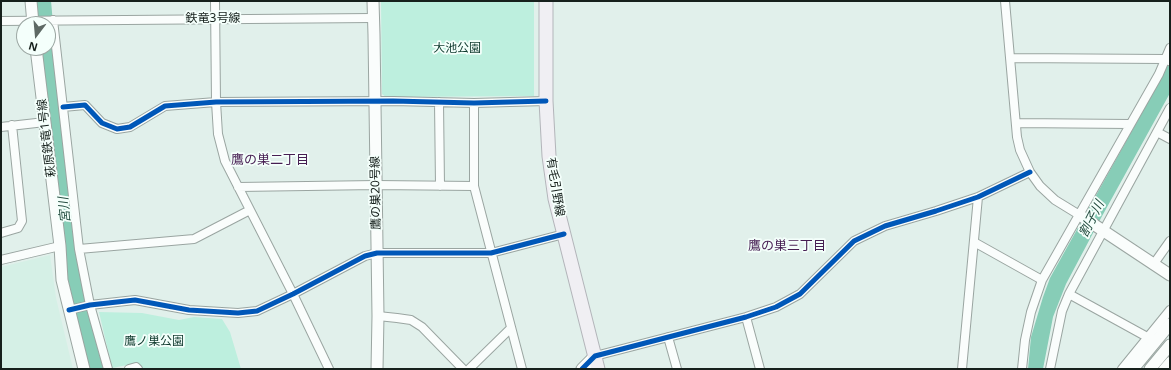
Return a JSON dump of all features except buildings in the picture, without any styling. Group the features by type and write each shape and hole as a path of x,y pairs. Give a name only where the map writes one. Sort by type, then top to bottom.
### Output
{"main road":[{"name":"有毛引野線","path":"546,1 546,101 549,156 554,192 598,369"}],"street":[{"path":"31,1 32,16"},
{"path":"215,1 216,102 218,134 225,161 293,294 329,369"},
{"name":"鷹の巣20号線","path":"373,1 378,316 377,369"},
{"path":"1006,1 1016,123 1020,150 1030,172 1040,186 1055,200 1170,275"},
{"name":"鉄竜3号線","path":"56,20 373,18"},
{"name":"鉄竜3号線","path":"1,21 16,22"},
{"path":"56,46 79,249 79,308 108,369"},
{"path":"1022,369 1026,333 1031,312 1042,280 1167,60 1170,48"},
{"name":"萩原鉄竜1号線","path":"37,56 60,246 62,280 79,308 84,369"},
{"path":"1011,58 1167,60"},
{"path":"63,107 85,105 102,123 117,129 130,127 165,106 216,102 474,103 546,101"},
{"path":"439,102 440,186"},
{"path":"474,103 474,186 522,369"},
{"path":"1050,369 1062,311 1069,294 1101,230 1170,108"},
{"path":"1,127 45,122"},
{"path":"1016,123 1130,124"},
{"path":"1,233 18,228 22,221 12,125"},
{"path":"1157,132 1170,139"},
{"path":"582,369 595,356 746,317 776,307 800,294 854,241 885,226 978,197 1030,172"},
{"path":"238,187 376,185 474,186"},
{"path":"962,369 978,197"},
{"path":"79,249 194,239 250,210"},
{"path":"79,308 135,300 189,310 238,313 257,311 365,256 377,253 491,252 564,234"},
{"path":"1153,265 1170,241"},
{"path":"974,242 1042,280"},
{"path":"1,260 60,246"},
{"path":"1069,294 1149,338"},
{"path":"1122,369 1149,338 1170,310"},
{"path":"378,316 411,320 422,326 463,369"},
{"path":"746,317 760,369"},
{"path":"1133,369 1170,324"},
{"path":"469,369 511,328"},
{"path":"668,337 677,369"},
{"path":"1150,369 1170,346"},
{"path":"1163,369 1170,361"},
{"path":"128,369 136,367 138,369"}],"shaded area":[{"path":"50,255 56,298 73,369 1,369 1,267"}],"green space":[{"name":"大池公園","path":"381,1 534,1 534,96 386,97 382,94"},
{"name":"鷹ノ巣公園","path":"99,312 142,313 179,320 194,317 222,319 230,332 241,369 143,369 138,363 112,368"}],"water":[{"name":"割子川","path":"1170,60 1170,93 1066,284 1053,317 1043,369 1028,369 1031,337 1050,278"}],"waterway":[{"name":"宮川","path":"43,1 44,16"},
{"name":"宮川","path":"49,56 69,256 77,302 95,369"}],"cycle path":[{"path":"63,107 85,105 102,123 117,129 130,127 165,106 216,102 393,101 474,103 546,101"},
{"path":"582,369 595,356 746,317 776,307 800,294 854,241 885,226 978,197 1030,172"},
{"path":"69,310 90,305 135,300 189,310 238,313 257,311 365,256 377,253 491,253 564,234"}],"district":[{"name":"鷹の巣二丁目","path":"270,160"},
{"name":"鷹の巣三丁目","path":"787,246"}]}
